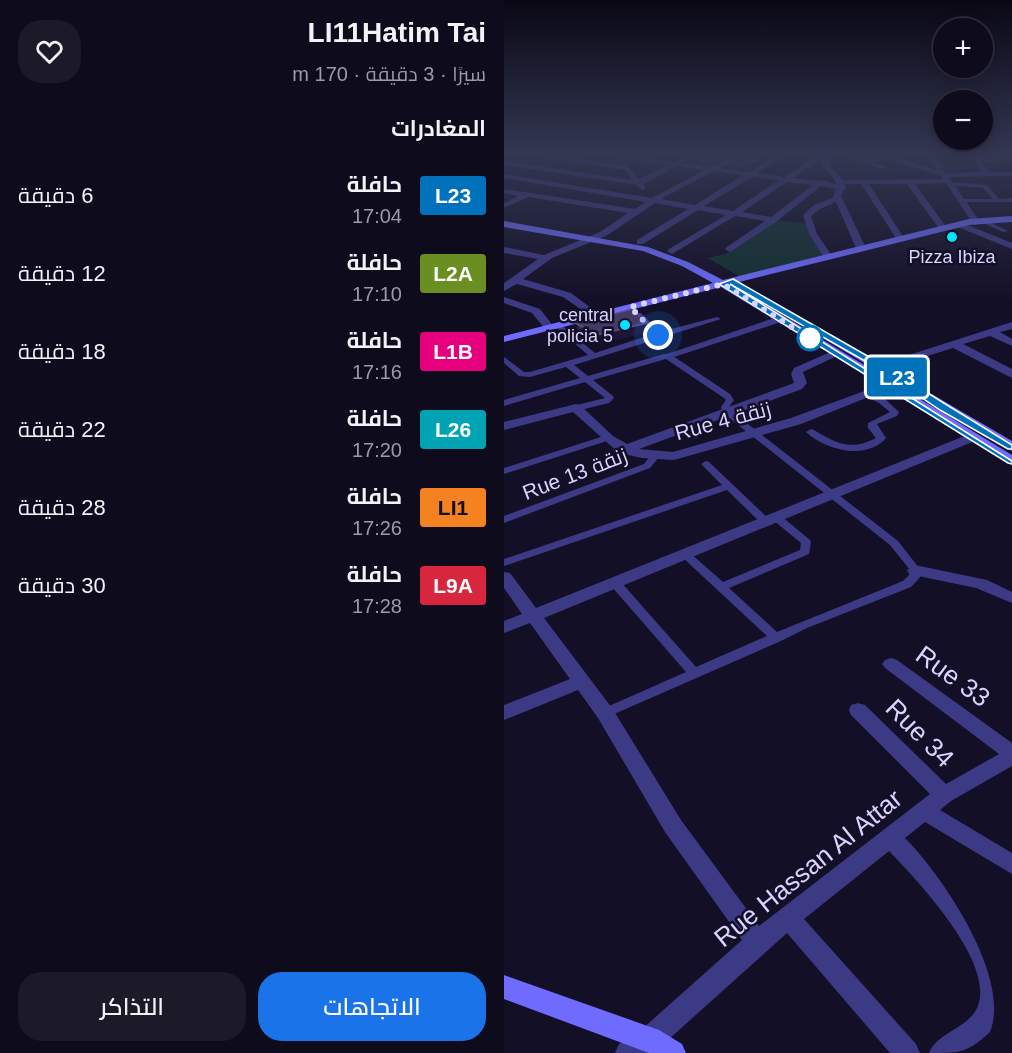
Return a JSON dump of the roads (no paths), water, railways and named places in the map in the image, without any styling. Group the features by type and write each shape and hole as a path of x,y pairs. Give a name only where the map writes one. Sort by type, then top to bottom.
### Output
{"main road":[{"path":"504,217 599,236 658,253 728,282 780,319 1012,460"},
{"path":"504,339 958,224 1012,219"},
{"path":"504,224 640,242 672,251 882,368 944,408 1012,447"},
{"path":"504,987 650,1039 673,1053"}],"street":[{"path":"582,203 636,212"},
{"path":"504,261 541,257 599,236 647,203"},
{"path":"669,203 773,220"},
{"path":"640,242 705,203"},
{"path":"672,251 749,203"},
{"path":"730,249 794,203"},
{"path":"825,203 811,210 807,215 813,234 828,257"},
{"path":"841,203 861,248"},
{"path":"878,203 900,238"},
{"path":"926,203 943,228"},
{"path":"964,203 980,221"},
{"path":"958,224 1012,246"},
{"path":"504,250 541,257"},
{"path":"504,288 541,257"},
{"path":"515,280 567,295 595,316"},
{"path":"504,300 537,311 554,326"},
{"path":"667,356 780,319"},
{"path":"866,372 1012,325"},
{"path":"991,332 1012,343"},
{"path":"954,344 1012,374"},
{"path":"624,450 798,386 801,383 796,374 798,370 835,353"},
{"name":"Rue 4 زنقة","path":"576,408 607,438 624,450 654,457 692,452 753,434 890,386"},
{"path":"504,413 510,424 576,408"},
{"path":"504,627 616,584 972,437"},
{"path":"915,570 981,584 1012,598"},
{"path":"504,577 605,713 674,826 757,942"},
{"name":"Rue 33","path":"891,664 1012,754"},
{"path":"504,713 581,682"},
{"name":"Rue 34","path":"858,710 944,795"},
{"name":"Rue Hassan Al Attar","path":"628,1053 650,1039 757,942 944,795 1012,754"},
{"path":"924,811 1012,864"},
{"path":"891,838 942,891 974,933 986,958 994,995 987,1017 942,1053"},
{"path":"789,918 908,1053"}],"lane":[{"path":"980,221 1005,231"},
{"path":"630,307 658,335"},
{"path":"504,359 524,375 534,375 658,335 717,319"},
{"path":"554,326 594,356"},
{"path":"504,403 667,356 727,396 729,400 725,407 726,411 894,543 915,570 913,579 907,584 605,713"},
{"path":"569,364 610,399 576,408"},
{"path":"811,432 830,445 843,448 858,447 879,440 881,438 872,423 895,412 882,401 868,394"},
{"path":"504,471 607,438"},
{"name":"Rue 13 زنقة","path":"504,520 647,466 654,457"},
{"path":"706,464 772,520 806,542 805,552 722,587"},
{"path":"504,563 730,486"},
{"path":"686,555 777,638"},
{"path":"616,584 695,674"}],"place":[{"name":"Pizza Ibiza","path":"952,237"},
{"name":"central policia 5","path":"625,325"}]}
